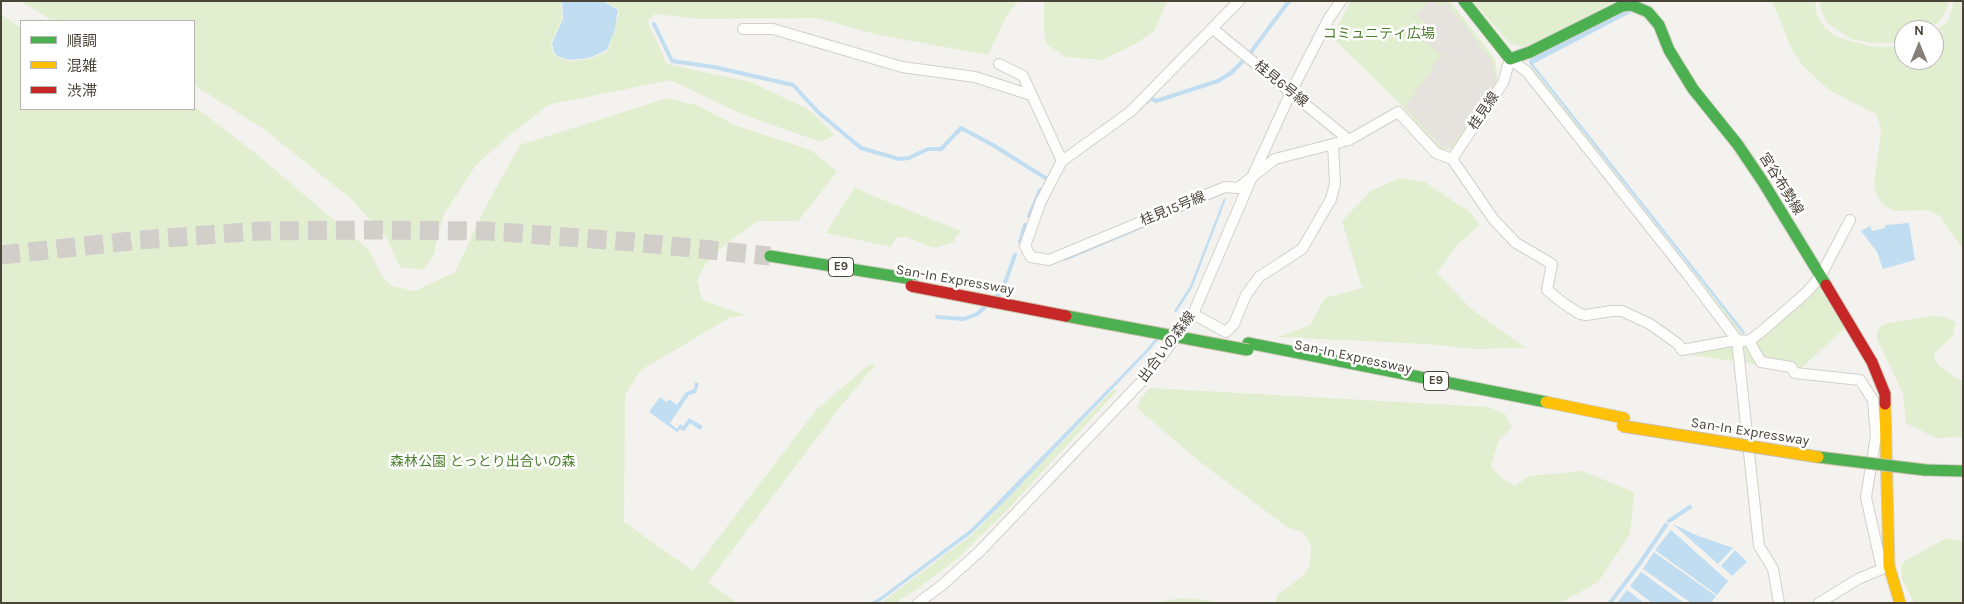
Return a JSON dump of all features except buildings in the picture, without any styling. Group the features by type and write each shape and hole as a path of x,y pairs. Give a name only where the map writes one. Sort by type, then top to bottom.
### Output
{"main road":[{"path":"1464,1 1510,60"},
{"name":"宮谷布勢線","path":"1510,60 1622,6 1631,5 1648,12 1659,25 1669,50 1693,88 1763,182 1872,362 1885,394 1886,568 1900,603"},
{"name":"San-In Expressway","path":"770,260 1070,311 1623,422 1963,471"},
{"name":"San-In Expressway","path":"1926,466 1963,463"}],"street":[{"name":"出合いの森線","path":"918,603 942,586 980,551 1138,386 1193,314 1291,92 1329,18 1341,1"},
{"name":"桂見15号線","path":"1238,2 1130,112 1062,161 1041,201 1026,246 1031,257 1049,260 1225,187 1238,188 1275,158 1349,140 1398,112 1436,153 1452,159 1494,220 1516,243 1552,264 1547,290 1563,303 1580,314 1586,315 1612,310 1622,311 1650,324 1678,344 1682,350 1737,340"},
{"name":"桂見6号線","path":"1213,28 1349,140"},
{"path":"743,29 773,29 902,67 975,77 1031,95"},
{"name":"桂見線","path":"1452,159 1503,83 1510,60"},
{"path":"1510,60 1527,72 1539,86 1737,340 1759,546 1773,570 1779,603"},
{"path":"999,64 1023,76 1062,161"},
{"path":"1193,314 1226,332 1234,324 1246,295 1259,278 1302,249 1331,199 1335,184 1333,144"},
{"path":"1737,340 1749,341 1806,293 1820,277 1826,262 1850,220"},
{"path":"1749,341 1761,362 1791,366 1795,373 1860,380 1873,400 1876,436 1866,497 1886,568 1858,578 1819,603"}],"green space":[{"path":"20,1 561,1 562,19 551,43 553,53 557,57 570,61 590,59 608,51 619,14 618,9 605,1 1019,1 1007,15 988,55 879,35 816,18 700,19 655,14 647,21 667,64 750,82 808,109 835,135 821,142 744,115 670,80 548,105 512,133 476,165 444,214 433,257 422,270 400,267 386,237 350,198 265,130 195,86 195,20 51,20"},
{"path":"1044,1 1167,1 1154,31 1137,43 1102,60 1066,57 1046,44"},
{"name":"コミュニティ広場","path":"1351,1 1450,1 1495,59 1498,83 1454,148 1443,151 1437,148 1403,107 1332,37"},
{"path":"1473,1 1615,1 1533,45 1523,47 1509,43"},
{"path":"1772,1 1815,1 1817,15 1825,28 1839,38 1870,46 1894,46 1894,70 1944,70 1944,24 1948,21 1954,1 1963,1 1963,249 1940,216 1926,210 1894,211 1883,205 1876,194 1874,183 1881,133 1876,114 1829,90 1803,66 1792,50"},
{"path":"1820,1 1949,1 1941,20 1894,20 1894,43 1872,43 1851,39 1827,22 1821,10"},
{"name":"森林公園 とっとり出合いの森","path":"1,14 20,27 20,110 195,110 195,107 260,157 369,250 382,276 392,286 415,291 455,272 485,208 520,145 667,98 696,105 737,126 811,150 837,172 798,221 757,221 722,247 705,265 697,280 702,300 745,315 729,318 641,370 625,395 624,522 693,571 816,410 870,364 875,365 841,406 708,582 737,603 1,603"},
{"path":"1529,64 1582,130 1579,132 1528,68"},
{"path":"1585,134 1625,185 1622,187 1582,136"},
{"path":"1399,178 1425,182 1471,213 1480,225 1458,244 1437,273 1470,308 1526,348 1474,349 1427,344 1278,337 1310,325 1325,298 1362,288 1342,221 1371,191"},
{"path":"855,187 961,231 952,243 933,248 907,237 896,238 891,247 826,233"},
{"path":"1627,188 1690,268 1687,270 1625,190"},
{"path":"1693,272 1743,334 1745,333 1748,337 1741,337 1690,274"},
{"path":"1817,284 1845,328 1798,371 1766,366 1754,342"},
{"path":"1932,316 1944,317 1956,322 1953,336 1935,352 1934,357 1938,365 1963,381 1963,437 1936,438 1906,423 1903,393 1877,339 1877,332 1880,327 1888,323"},
{"path":"1744,344 1760,365 1684,354 1684,353"},
{"path":"1150,388 1489,407 1505,414 1512,427 1499,440 1491,466 1501,478 1515,486 1529,476 1582,471 1634,492 1630,534 1598,582 1560,603 1276,603 1277,595 1303,576 1310,565 1311,545 1303,532 1287,527 1200,462 1137,408 1141,398"},
{"path":"1114,389 1117,391 1007,510 958,558 895,603 881,603 973,534"},
{"path":"1946,538 1963,541 1963,603 1914,603 1902,579 1901,567 1905,561"},
{"path":"1181,598 1204,600 1220,603 1153,603"}],"shaded area":[{"path":"1429,1 1434,1 1440,6 1446,2 1492,61 1496,82 1451,147 1443,149 1405,106 1442,55 1415,35 1424,22 1416,15"}],"water":[{"path":"562,1 603,1 618,10 615,29 607,50 589,58 570,60 557,56 552,43 563,19"},
{"path":"1626,10 1632,12 1533,64 1745,332 1743,334 1529,63 1530,58"},
{"path":"1222,193 1222,195 1065,261 1065,259"},
{"path":"1224,198 1226,199 1192,288 1176,313 1174,311 1190,286"},
{"path":"1909,223 1915,260 1883,269 1877,252 1861,231 1870,226 1872,231 1885,228 1886,225"},
{"path":"1165,327 1167,329 1147,353 972,533 882,600 870,603 971,529 1145,351"},
{"path":"695,382 699,383 696,393 689,395 670,423 677,429 680,424 683,426 689,418 703,426 700,430 690,423 684,431 680,429 677,432 649,412 660,397 666,402 669,399 677,405 686,392 694,389"},
{"path":"1673,524 1696,535 1733,548 1718,564"},
{"path":"1671,530 1728,581 1717,595 1655,550"},
{"path":"1735,550 1747,562 1732,576 1721,566"},
{"path":"1654,552 1716,596 1711,603 1691,603 1643,569"},
{"path":"1641,572 1684,603 1652,603 1630,586"},
{"path":"1627,590 1644,603 1617,603"}],"waterway":[{"path":"1251,52 1289,1"},
{"path":"654,24 672,61 714,67 793,85 819,113 861,148 899,159 909,158 928,149 941,149 961,128 993,145 1047,179"},
{"path":"1147,102 1150,98 1156,101 1218,81 1231,73 1245,59"},
{"path":"1029,216 1040,190"},
{"path":"1020,242 1025,225"},
{"path":"997,296 1002,291 1015,255"},
{"path":"937,317 964,319 977,314 986,306"},
{"path":"1669,521 1690,507"},
{"path":"1610,603 1666,525"}],"tunnel":[{"path":"1,255 140,240 259,231 375,230 489,231 632,242 770,256"}],"traffic: fast":[{"path":"1464,1 1510,59 1530,52 1622,6 1631,5 1648,12 1659,25 1669,50 1693,89 1738,145 1826,285"},
{"path":"770,256 912,279"},
{"path":"1066,316 1248,350"},
{"path":"1248,343 1546,402"},
{"path":"1818,457 1925,470"},
{"path":"1925,470 1963,471"}],"traffic: slow":[{"path":"1546,402 1624,418"},
{"path":"1885,404 1889,566 1900,603"},
{"path":"1622,426 1818,457"}],"traffic: jam":[{"path":"1826,285 1872,362 1885,394 1885,404"},
{"path":"911,286 1066,316"}]}
